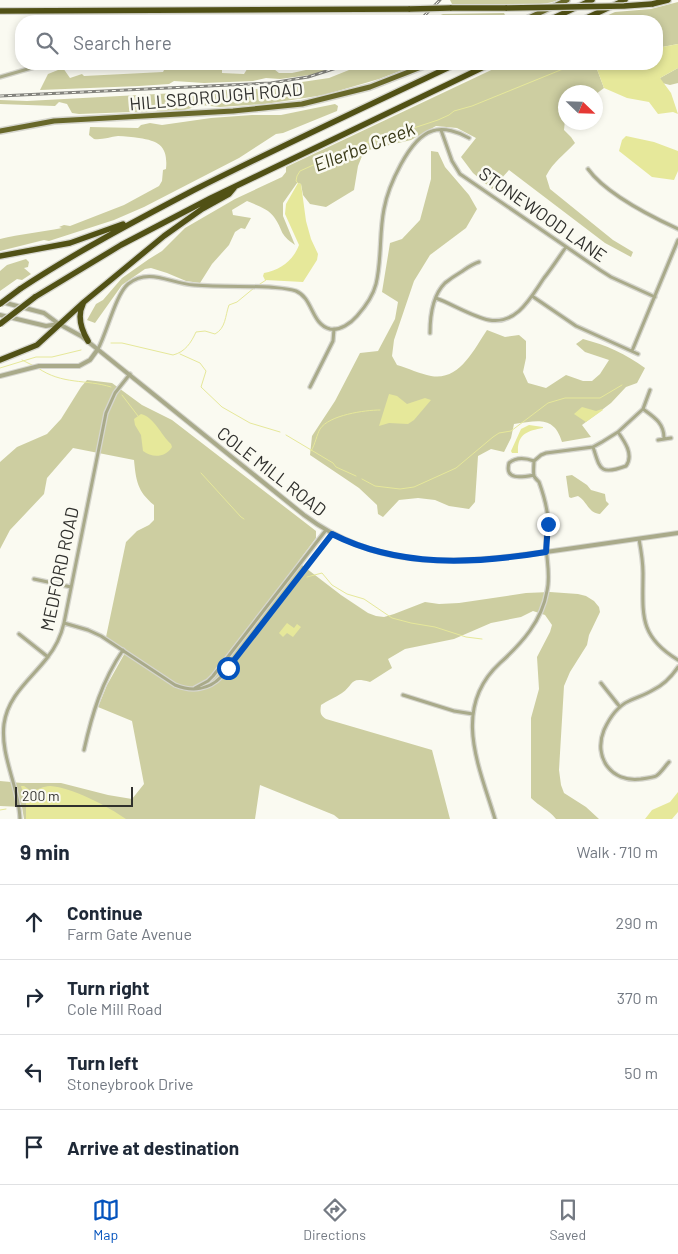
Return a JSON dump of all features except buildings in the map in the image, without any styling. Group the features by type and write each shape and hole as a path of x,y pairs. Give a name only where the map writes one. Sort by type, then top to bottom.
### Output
{"highway":[{"path":"560,15 592,0"},
{"path":"593,15 625,0"},
{"path":"0,12 609,7 652,4 668,0"},
{"path":"0,303 61,263 140,218 275,150 443,70"},
{"path":"0,324 35,297 121,245 238,185 478,70"},
{"path":"0,360 37,345 84,302 164,236 229,194 238,185"},
{"path":"0,256 70,243 140,218"},
{"path":"84,302 80,310 80,317 88,341"}],"main road":[{"path":"535,15 567,0"},
{"name":"HILLSBOROUGH ROAD","path":"0,130 54,121 233,111 302,104 370,87 414,70"}],"street":[{"path":"0,77 24,70"},
{"path":"0,376 39,366 81,366 90,360 98,349 123,290 137,278 151,276 192,285 251,286 286,289 300,293 318,320 326,327 334,329 344,326 356,318 366,305 373,291 380,264 385,204 391,185 405,158 419,139 432,131 441,130 462,134 469,138"},
{"name":"STONEWOOD LANE","path":"441,130 452,161 460,174 611,277 655,297"},
{"path":"588,169 594,176 638,210 678,229"},
{"path":"632,351 678,240"},
{"path":"436,298 489,320 500,320 513,316 523,308 566,247"},
{"path":"430,332 430,320 436,298 443,284 470,265 479,262"},
{"path":"532,296 576,326 638,354"},
{"name":"COLE MILL ROAD","path":"0,303 44,313 88,341 298,510 332,534 373,551 424,560 480,560 678,533"},
{"name":"COLE MILL ROAD","path":"0,314 46,326 59,324"},
{"path":"310,386 333,341 334,329"},
{"name":"MEDFORD ROAD","path":"20,819 18,799 4,741 5,721 12,699 48,656 59,638 64,623 106,413 116,393 130,374"},
{"path":"495,819 475,753 473,714 477,699 489,675 521,642 540,613 548,586 546,552 548,519 539,483 534,475 534,461 546,453 593,446 618,432 643,409 650,390"},
{"path":"643,409 662,426 664,438"},
{"path":"593,446 598,465 604,470 626,466 629,461 627,446 618,432"},
{"path":"658,440 671,438"},
{"path":"534,461 527,458 514,460 509,464 508,470 515,477 534,475"},
{"path":"195,688 213,676 326,530"},
{"path":"64,623 96,633 173,684 183,687 204,688 220,679 332,534"},
{"path":"639,539 643,564 642,606 644,620 656,643 678,660"},
{"path":"34,580 71,587"},
{"path":"19,634 48,656"},
{"path":"84,750 96,702 109,673 123,650"},
{"path":"669,762 659,774 628,780 612,772 603,758 600,746 607,725 620,707 626,702 644,696 658,687 678,667"},
{"path":"601,683 620,707"},
{"path":"403,694 454,711 473,714"}],"shaded area":[{"path":"450,0 558,0 549,3 507,5 452,4"},
{"path":"678,2 678,44 663,47 663,15 608,15 615,12 651,9"},
{"path":"504,13 505,15 441,15"},
{"path":"678,44 678,68 660,78 671,93 678,114 673,112 658,114 649,102 627,98 604,88 597,70 663,70 663,47"},
{"path":"678,68 678,83 670,85 662,83 660,78"},
{"path":"58,70 64,70 70,78 82,74 84,76 163,72 164,70 222,70 222,73 244,74 246,70 275,70 279,73 292,73 306,70 326,70 317,74 280,79 266,78 253,81 204,83 174,81 169,84 40,90 48,74"},
{"path":"349,70 402,70 324,95 265,104 220,107 201,105 185,110 79,114 72,113 67,104 59,102 55,106 0,104 0,100 27,101 176,93 192,95 197,92 222,90 280,88 295,83 329,78"},
{"path":"491,70 597,70 603,85 558,85 558,130 564,130 575,143 556,162 546,176 550,189 613,240 633,252 631,257 605,243 509,170 492,189 473,173 461,157 476,138 457,128 436,126 411,140 364,151 358,166 354,190 326,207 310,204 303,195 301,184 297,183 283,203 283,216 295,245 284,235 272,214 262,207 247,201 232,210 233,215 251,218 245,229 241,228 235,232 229,245 212,264 200,283 186,281 151,268 145,269 122,285 95,323 87,320 96,304 103,300 122,278 162,251 185,228 235,199 282,177 286,172 286,167"},
{"path":"335,104 338,106 337,111 283,133 276,134 239,158 144,207 114,220 49,241 44,240 0,251 0,239 62,228 59,227 64,225 70,226 124,205 159,186 162,181 163,170 166,169 166,155 161,146 146,139 128,137 118,136 94,139 89,135 90,127 138,128 141,125 150,123 162,125 211,118 281,115"},
{"path":"626,136 654,142 678,151 678,171 674,180 652,177 619,151 622,140"},
{"path":"431,151 438,152 445,167 469,195 477,209 466,228 430,255 414,281 394,340 392,356 397,365 431,376 450,374 471,355 487,330 505,337 519,335 526,341 526,358 523,372 528,383 546,388 566,375 583,381 592,381 600,374 609,360 585,352 576,344 583,339 616,350 645,368 637,383 626,387 611,403 582,425 591,437 562,442 559,433 554,427 544,422 514,424 511,438 504,452 491,449 478,456 475,502 469,509 449,506 435,500 418,498 399,500 383,517 378,514 377,505 359,488 310,455 312,436 335,401 360,353 378,351 395,319 398,302 382,292 390,243 402,239 420,220 431,179"},
{"path":"298,183 301,184 306,221 318,254 317,260 303,282 265,280 264,273 275,270 290,260 299,245 285,214 286,204"},
{"path":"26,259 29,262 28,267 24,268 31,274 22,280 17,279 0,291 0,271 7,265"},
{"path":"87,380 112,383 142,405 172,420 316,531 316,538 298,562 368,613 384,617 425,602 439,604 459,603 526,593 578,594 594,601 599,607 600,612 589,635 587,645 570,672 564,686 559,770 564,793 586,807 599,819 556,819 531,798 531,718 539,689 537,657 552,625 545,615 533,611 521,617 491,623 454,639 405,649 388,659 392,668 370,682 358,680 353,682 342,693 321,705 321,713 326,719 432,750 450,819 339,819 334,815 260,785 255,819 24,819 22,807 0,806 0,781 61,783 132,799 144,784 132,721 98,707 107,685 126,651 106,637 126,542 137,531 154,520 154,505 144,495 138,485 134,460 73,448 47,478 44,494 10,530 0,549 0,462 17,447 47,434 61,419"},
{"path":"389,394 397,396 407,404 425,398 431,400 414,420 408,424 389,423 379,426"},
{"path":"582,407 596,411 603,410 586,422 574,414"},
{"path":"141,414 154,422 171,444 172,447 169,451 162,455 154,456 143,451 141,435 134,419"},
{"path":"529,425 543,428 524,434 519,442 518,453 512,453 511,451 521,429"},
{"path":"572,475 591,490 605,494 606,501 609,504 600,514 590,509 578,496 569,497 566,476"},
{"path":"287,623 294,628 297,624 301,627 293,637 287,633 283,637 279,633"},
{"path":"21,786 31,791 50,786 69,790 110,809 126,819 26,819 26,803"},
{"path":"678,792 678,812 672,819 645,819 652,810 670,802"}],"waterway":[{"name":"Ellerbe Creek","path":"298,183 296,181 300,171 360,144 438,120 454,111 472,106 561,70"},
{"name":"Ellerbe Creek","path":"257,286 266,280"},
{"name":"Ellerbe Creek","path":"111,343 122,343 173,355 177,354 187,346 196,332 205,331 215,334 219,331 223,325 229,305 237,302 254,288"},
{"name":"Ellerbe Creek","path":"0,368 36,357 52,357 81,350"},
{"path":"180,354 200,363 206,371 201,387 222,407 250,423 280,432"},
{"name":"Ellerbe Creek","path":"22,360 34,366"},
{"path":"38,368 56,377 111,387"},
{"path":"362,479 375,486 400,489 414,487 456,468 493,437 499,433 511,431 548,403 565,398 600,398 622,385"},
{"path":"122,395 138,416"},
{"path":"311,451 320,429 331,420 357,412 380,410"},
{"path":"286,435 333,463 336,467 356,476"},
{"path":"201,473 244,519"},
{"path":"307,577 322,573 332,585 347,594 364,599 392,618 435,627 466,637 482,639"},
{"path":"0,810 6,809"}],"railway":[{"path":"425,15 440,0"},
{"path":"0,96 271,83 308,77 330,70"}],"route":[{"path":"228,668 332,534 360,547 391,555 427,560 472,561 546,552 548,524"}]}
